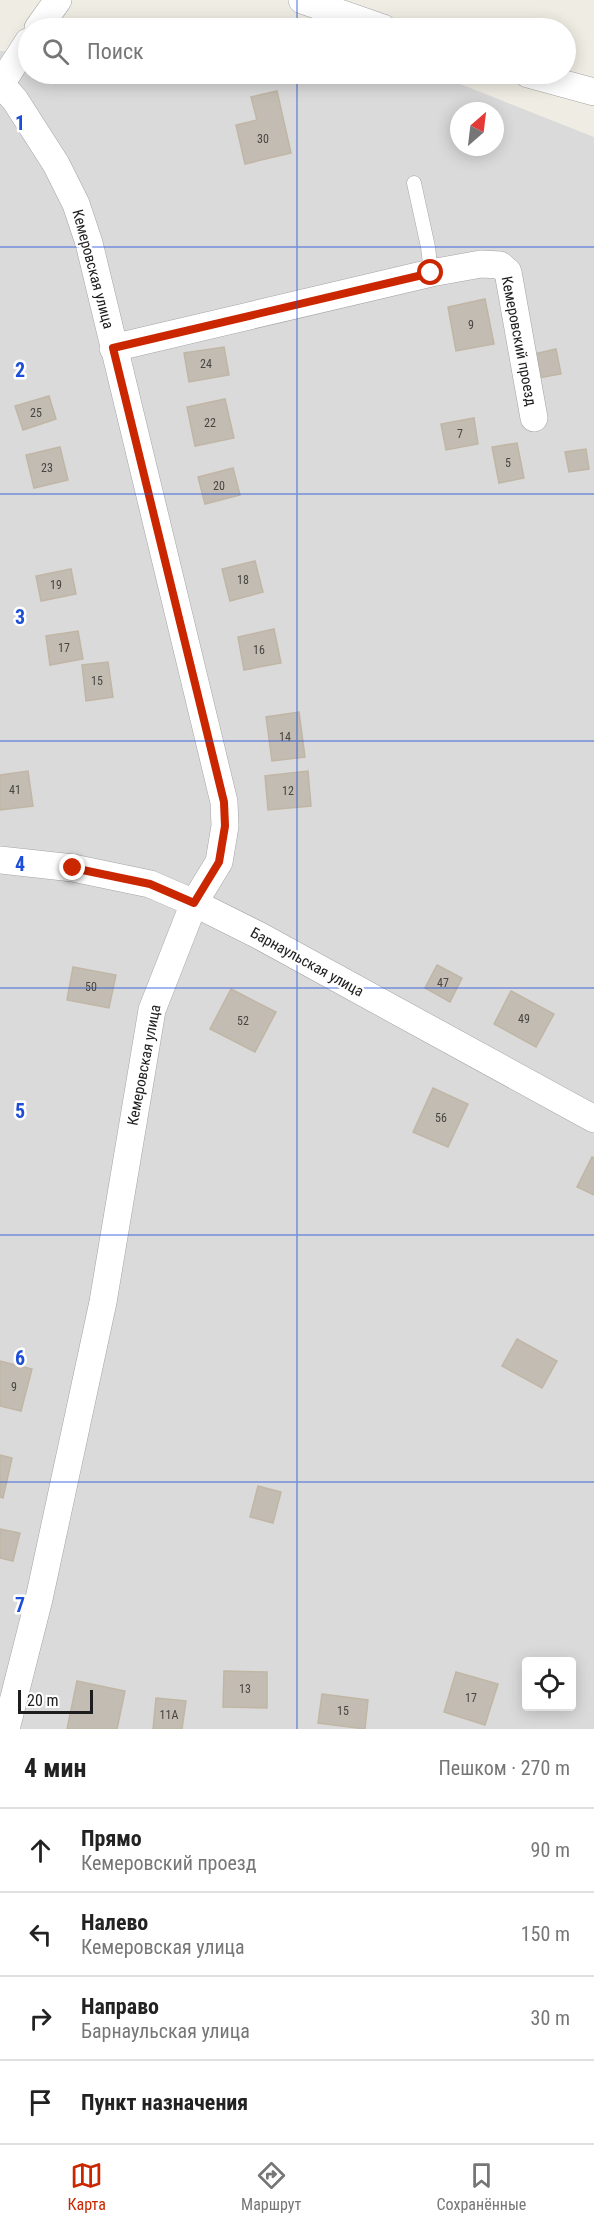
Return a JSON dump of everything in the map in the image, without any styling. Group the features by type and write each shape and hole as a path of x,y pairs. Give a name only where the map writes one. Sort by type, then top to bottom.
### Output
{"street":[{"path":"45,18 58,0"},
{"path":"302,0 354,18"},
{"path":"0,83 18,57"},
{"name":"Кемеровская улица","path":"0,83 15,100 56,164 76,204 89,243 224,802 225,826 219,862 194,903 152,1010 103,1302 39,1599 6,1729"},
{"path":"565,84 594,92"},
{"name":"Кемеровский проезд","path":"113,348 431,273 481,264 500,265 508,272 534,418"},
{"name":"Барнаульская улица","path":"0,860 73,868 150,884 194,903 260,936 594,1119"}],"lane":[{"path":"414,183 428,247 431,273"}],"shaded area":[{"path":"0,51 18,51 18,84 460,84 594,137 594,1729 0,1729"}],"building":[{"path":"277,91 291,153 245,164 236,125 257,120 251,97"},
{"path":"485,299 494,344 456,351 448,307"},
{"path":"224,347 229,375 189,382 184,353"},
{"path":"556,349 561,374 539,378 534,354"},
{"path":"49,396 56,419 23,430 15,406"},
{"path":"225,399 234,438 195,446 187,407"},
{"path":"474,418 478,444 446,450 441,424"},
{"path":"517,443 524,478 499,483 492,447"},
{"path":"60,447 68,480 34,488 26,455"},
{"path":"586,449 589,469 569,472 565,452"},
{"path":"233,468 240,495 205,504 198,477"},
{"path":"255,561 263,592 230,601 222,569"},
{"path":"71,569 76,594 41,601 36,576"},
{"path":"274,629 281,663 244,670 238,637"},
{"path":"78,631 83,659 50,665 46,636"},
{"path":"108,662 113,697 86,701 82,665"},
{"path":"299,712 305,757 272,761 266,717"},
{"path":"28,771 33,806 0,810 0,775"},
{"path":"308,771 311,806 268,810 265,776"},
{"path":"437,965 462,978 450,1002 425,988"},
{"path":"73,967 116,975 109,1008 67,1000"},
{"path":"231,989 276,1012 255,1052 210,1029"},
{"path":"511,991 554,1014 536,1047 494,1024"},
{"path":"433,1088 468,1104 448,1147 413,1132"},
{"path":"592,1157 594,1158 594,1195 577,1187"},
{"path":"517,1339 557,1361 542,1388 502,1366"},
{"path":"0,1361 32,1369 21,1411 0,1406"},
{"path":"0,1455 12,1458 3,1498 0,1497"},
{"path":"258,1486 281,1492 273,1523 250,1517"},
{"path":"0,1529 20,1533 13,1561 0,1558"},
{"path":"224,1671 267,1672 267,1708 223,1707"},
{"path":"456,1672 498,1684 485,1725 444,1712"},
{"path":"77,1681 125,1691 117,1729 67,1729"},
{"path":"322,1694 368,1700 365,1729 318,1723"},
{"path":"156,1698 186,1701 182,1729 153,1729"}],"route":[{"path":"73,868 150,884 194,903 219,862 225,826 224,802 113,348 431,273"}]}
